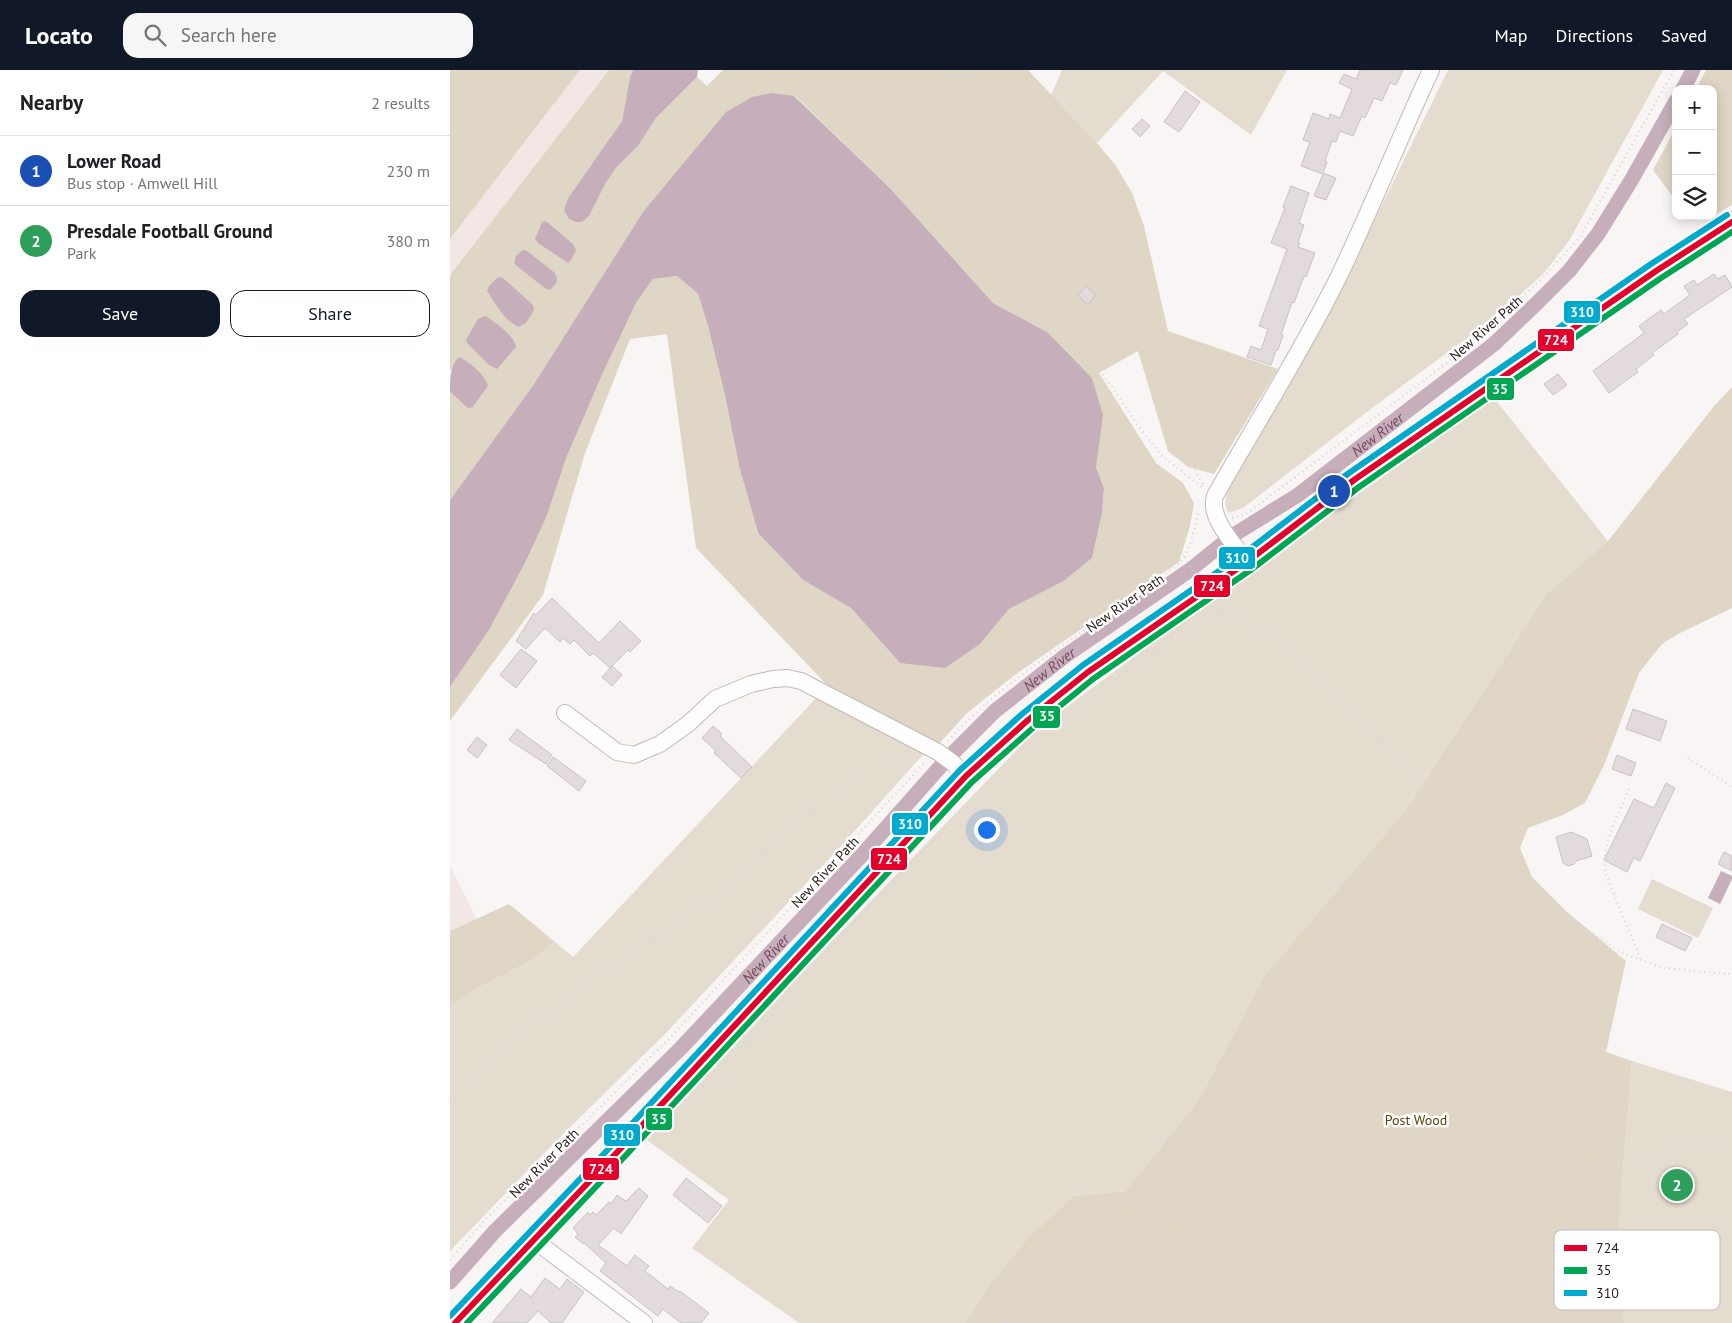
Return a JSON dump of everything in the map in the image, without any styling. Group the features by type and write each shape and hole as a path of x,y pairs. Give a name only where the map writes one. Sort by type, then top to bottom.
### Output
{"main road":[{"path":"455,1323 690,1073 950,762 1028,720 1200,583 1247,562 1354,480 1656,271 1732,222"}],"street":[{"path":"1247,562 1235,545 1226,524 1214,512 1215,496 1297,355 1337,279 1373,205 1431,70"},
{"path":"565,713 618,752 634,755 660,744 688,724 716,699 751,684 787,678 801,681 950,762"},
{"path":"534,1240 644,1323"}],"path":[{"path":"450,77 454,70"},
{"path":"945,70 1028,114 1077,133 1094,146 1124,189 1142,249 1196,472 1206,490 1162,456 1142,431 1096,364 1055,316 1004,281 966,232"},
{"name":"New River Path","path":"1226,524 1246,514 1444,364 1518,302 1544,276 1580,236 1674,70"},
{"path":"1197,515 1185,558 1212,605 1283,644 1423,784 1482,830 1517,872 1552,907 1621,952 1641,960 1663,968 1732,974"},
{"name":"New River Path","path":"450,1260 484,1221 670,1038 849,846 924,762 950,762 962,726 988,702 1185,558"},
{"path":"690,1073 705,1088 710,1090 722,1084 729,1060 882,895 945,829 999,777 1054,729 1112,683 1168,643 1200,624 1225,613"},
{"path":"450,1103 547,1012 738,880 848,778 908,751"},
{"path":"1688,758 1732,787"},
{"path":"1629,789 1607,843 1603,863 1606,875 1641,960"},
{"path":"1005,1323 1012,1304 1049,1256 1090,1222 1131,1199 1174,1158 1208,1109 1224,1076 1319,979 1341,980 1355,988 1427,1019 1454,1043 1517,1088 1558,1136 1593,1165 1597,1186 1593,1230"},
{"path":"1464,1323 1483,1272 1509,1240 1522,1213 1546,1186 1593,1165 1624,1163 1673,1151 1732,1144"},
{"path":"1131,1199 1145,1216 1194,1219 1215,1226 1240,1247 1277,1195 1323,1189 1349,1193 1372,1203 1394,1224 1412,1254 1453,1268 1483,1272"},
{"path":"1600,1323 1601,1310"}],"shaded area":[{"path":"580,70 609,70 450,275 450,239"},
{"path":"633,70 698,70 697,77 656,118 638,146 616,168 605,184 589,216 582,222 576,222 569,219 564,210 568,198 622,121"},
{"path":"1062,70 1287,70 1251,135 1163,71 1097,143 1051,95"},
{"path":"1448,70 1663,70 1569,241 1543,274 1497,316 1372,408 1243,508 1228,513 1226,500 1229,487 1339,293"},
{"path":"771,93 794,96 890,188 993,303 1047,332 1092,378 1103,415 1096,467 1104,488 1102,514 1092,558 1064,581 1009,609 980,644 945,668 900,663 851,608 803,580 758,533 739,466 724,391 698,294 677,276 653,279 636,303 602,375 567,456 546,518 525,563 489,630 450,687 450,500 534,384 643,212 726,112 752,97"},
{"path":"546,221 573,244 576,250 568,263 535,239 542,222"},
{"path":"523,250 527,251 555,273 556,282 550,290 546,289 514,263 516,256"},
{"path":"498,277 503,278 533,305 534,310 526,323 519,327 509,321 487,291 489,286"},
{"path":"485,316 512,338 516,347 497,369 489,365 466,340 478,319"},
{"path":"459,357 476,369 488,386 473,407 468,408 450,392 452,368"},
{"path":"1494,398 1608,541 1547,593 1408,807 1264,976 1198,1101 1125,1191 1073,1196 1029,1237 988,1287 965,1323 799,1323 692,1248 729,1200 647,1140 833,940 1037,729 1261,563"},
{"path":"818,696 927,750 844,843 665,1034 558,1139 450,1251 450,1007 469,993 530,961 555,942 573,957"},
{"path":"450,866 477,919 450,931"},
{"path":"1721,871 1732,876 1732,879 1720,904 1708,898"},
{"path":"1652,879 1713,908 1698,938 1638,909"},
{"path":"1632,1061 1732,1092 1732,1323 1625,1323 1623,1310 1720,1310 1720,1230 1620,1230"}],"green space":[{"path":"450,70 580,70 450,239"},
{"path":"609,70 633,70 622,121 568,198 564,210 605,184 616,168 638,146 656,118 697,77 707,86 723,70 1028,70 1097,143 1116,166 1132,193 1144,226 1168,331 1278,369 1214,474 1188,467 1168,451 1138,351 1099,373 1156,463 1183,483 1194,503 1190,526 1179,562 1016,674 966,714 938,745 827,685 696,548 667,334 630,339 585,453 543,595 450,721 450,687 489,630 525,563 546,518 567,456 602,375 636,303 653,279 677,276 698,294 724,391 739,466 758,533 803,580 851,608 900,663 980,644 1009,609 1064,581 1092,558 1102,514 1104,488 1047,332 993,303 890,188 795,96 643,212 534,384 450,500 450,392 468,407 473,407 488,386 450,369 450,275"},
{"path":"1706,70 1732,70 1732,205 1717,214 1717,85 1698,85"},
{"path":"1672,134 1672,196 1653,170"},
{"name":"Post Wood","path":"1732,387 1732,608 1678,634 1662,644 1639,673 1605,763 1585,803 1563,815 1528,828 1520,848 1532,877 1567,912 1626,961 1606,1052 1632,1061 1620,1230 1554,1230 1554,1310 1623,1310 1625,1323 965,1323 988,1287 1029,1237 1073,1196 1125,1191 1198,1101 1264,976 1408,807 1547,593 1608,541 1715,405"},
{"path":"509,904 555,942 530,961 469,993 450,1007 450,931"}],"building":[{"path":"1360,70 1403,70 1396,85 1390,83 1382,101 1374,98 1365,118 1362,116 1353,136 1340,131 1336,142 1332,141 1323,173 1336,178 1326,200 1314,196 1323,174 1301,166 1310,142 1303,140 1313,113 1329,119 1330,114 1340,118 1352,89 1339,83 1344,74 1356,79"},
{"path":"1185,91 1200,102 1179,132 1164,122"},
{"path":"1142,119 1150,126 1140,137 1132,129"},
{"path":"1291,186 1309,193 1299,223 1304,225 1298,247 1315,253 1294,303 1292,302 1278,350 1276,350 1271,365 1247,357 1251,346 1261,350 1268,329 1259,326 1287,249 1271,243 1285,208 1283,207"},
{"path":"1714,274 1718,279 1725,275 1732,287 1684,319 1688,324 1677,332 1678,334 1652,353 1654,355 1636,369 1638,372 1609,393 1593,371 1644,333 1639,326 1661,310 1664,314 1690,295 1684,286 1694,280 1697,285"},
{"path":"1086,286 1096,295 1088,305 1078,295"},
{"path":"1558,374 1567,385 1553,395 1544,384"},
{"path":"552,598 599,643 620,621 641,641 630,652 628,650 610,668 593,653 590,656 574,640 570,644 563,638 560,642 545,628 526,649 516,641 534,613 536,615"},
{"path":"521,649 537,661 516,688 500,675"},
{"path":"612,666 622,675 612,686 602,677"},
{"path":"1633,709 1667,721 1660,741 1626,729"},
{"path":"713,726 722,734 720,736 752,767 741,778 714,753 716,751 702,738"},
{"path":"517,729 552,755 546,764 509,740"},
{"path":"477,737 487,745 477,758 467,750"},
{"path":"1617,755 1636,763 1631,776 1612,769"},
{"path":"553,757 586,781 579,791 547,766"},
{"path":"1666,783 1675,788 1640,861 1634,858 1627,872 1604,860 1634,799 1654,808"},
{"path":"1571,832 1587,839 1592,856 1576,861 1568,866 1563,863 1556,837"},
{"path":"1724,852 1732,856 1732,871 1718,864"},
{"path":"1662,924 1692,938 1685,951 1656,937"},
{"path":"686,1178 722,1206 708,1223 673,1195"},
{"path":"639,1188 648,1196 621,1234 614,1228 598,1245 627,1266 635,1255 649,1266 645,1271 668,1289 670,1286 680,1291 709,1313 701,1323 681,1323 663,1309 658,1316 600,1271 606,1263 575,1237 578,1234 573,1228 588,1212 590,1215 593,1212 596,1215 609,1202 611,1204 617,1195 626,1201"},
{"path":"545,1278 560,1289 567,1279 584,1292 562,1323 551,1323 538,1311 527,1323 492,1323 521,1289 531,1297"}],"waterway":[{"name":"New River","path":"1685,85 1693,70"},
{"name":"New River","path":"450,1282 495,1231 681,1048 862,855 947,759 995,711 1065,656 1190,570 1232,536 1298,495 1494,344 1536,304 1569,271 1598,234 1672,108"}],"transit line":[{"name":"310","path":"450,1316 616,1141 960,770 1022,714 1083,665 1242,555 1349,473 1651,264 1727,215"},
{"name":"724","path":"455,1323 622,1147 966,776 1028,720 1088,672 1247,562 1354,480 1656,271 1732,222"},
{"name":"35","path":"467,1323 628,1153 972,782 1034,727 1093,679 1252,569 1359,487 1661,278 1732,232"}],"place":[{"name":"Lower Road","path":"1334,491"},
{"name":"Presdale Football Ground","path":"1677,1185"}]}
